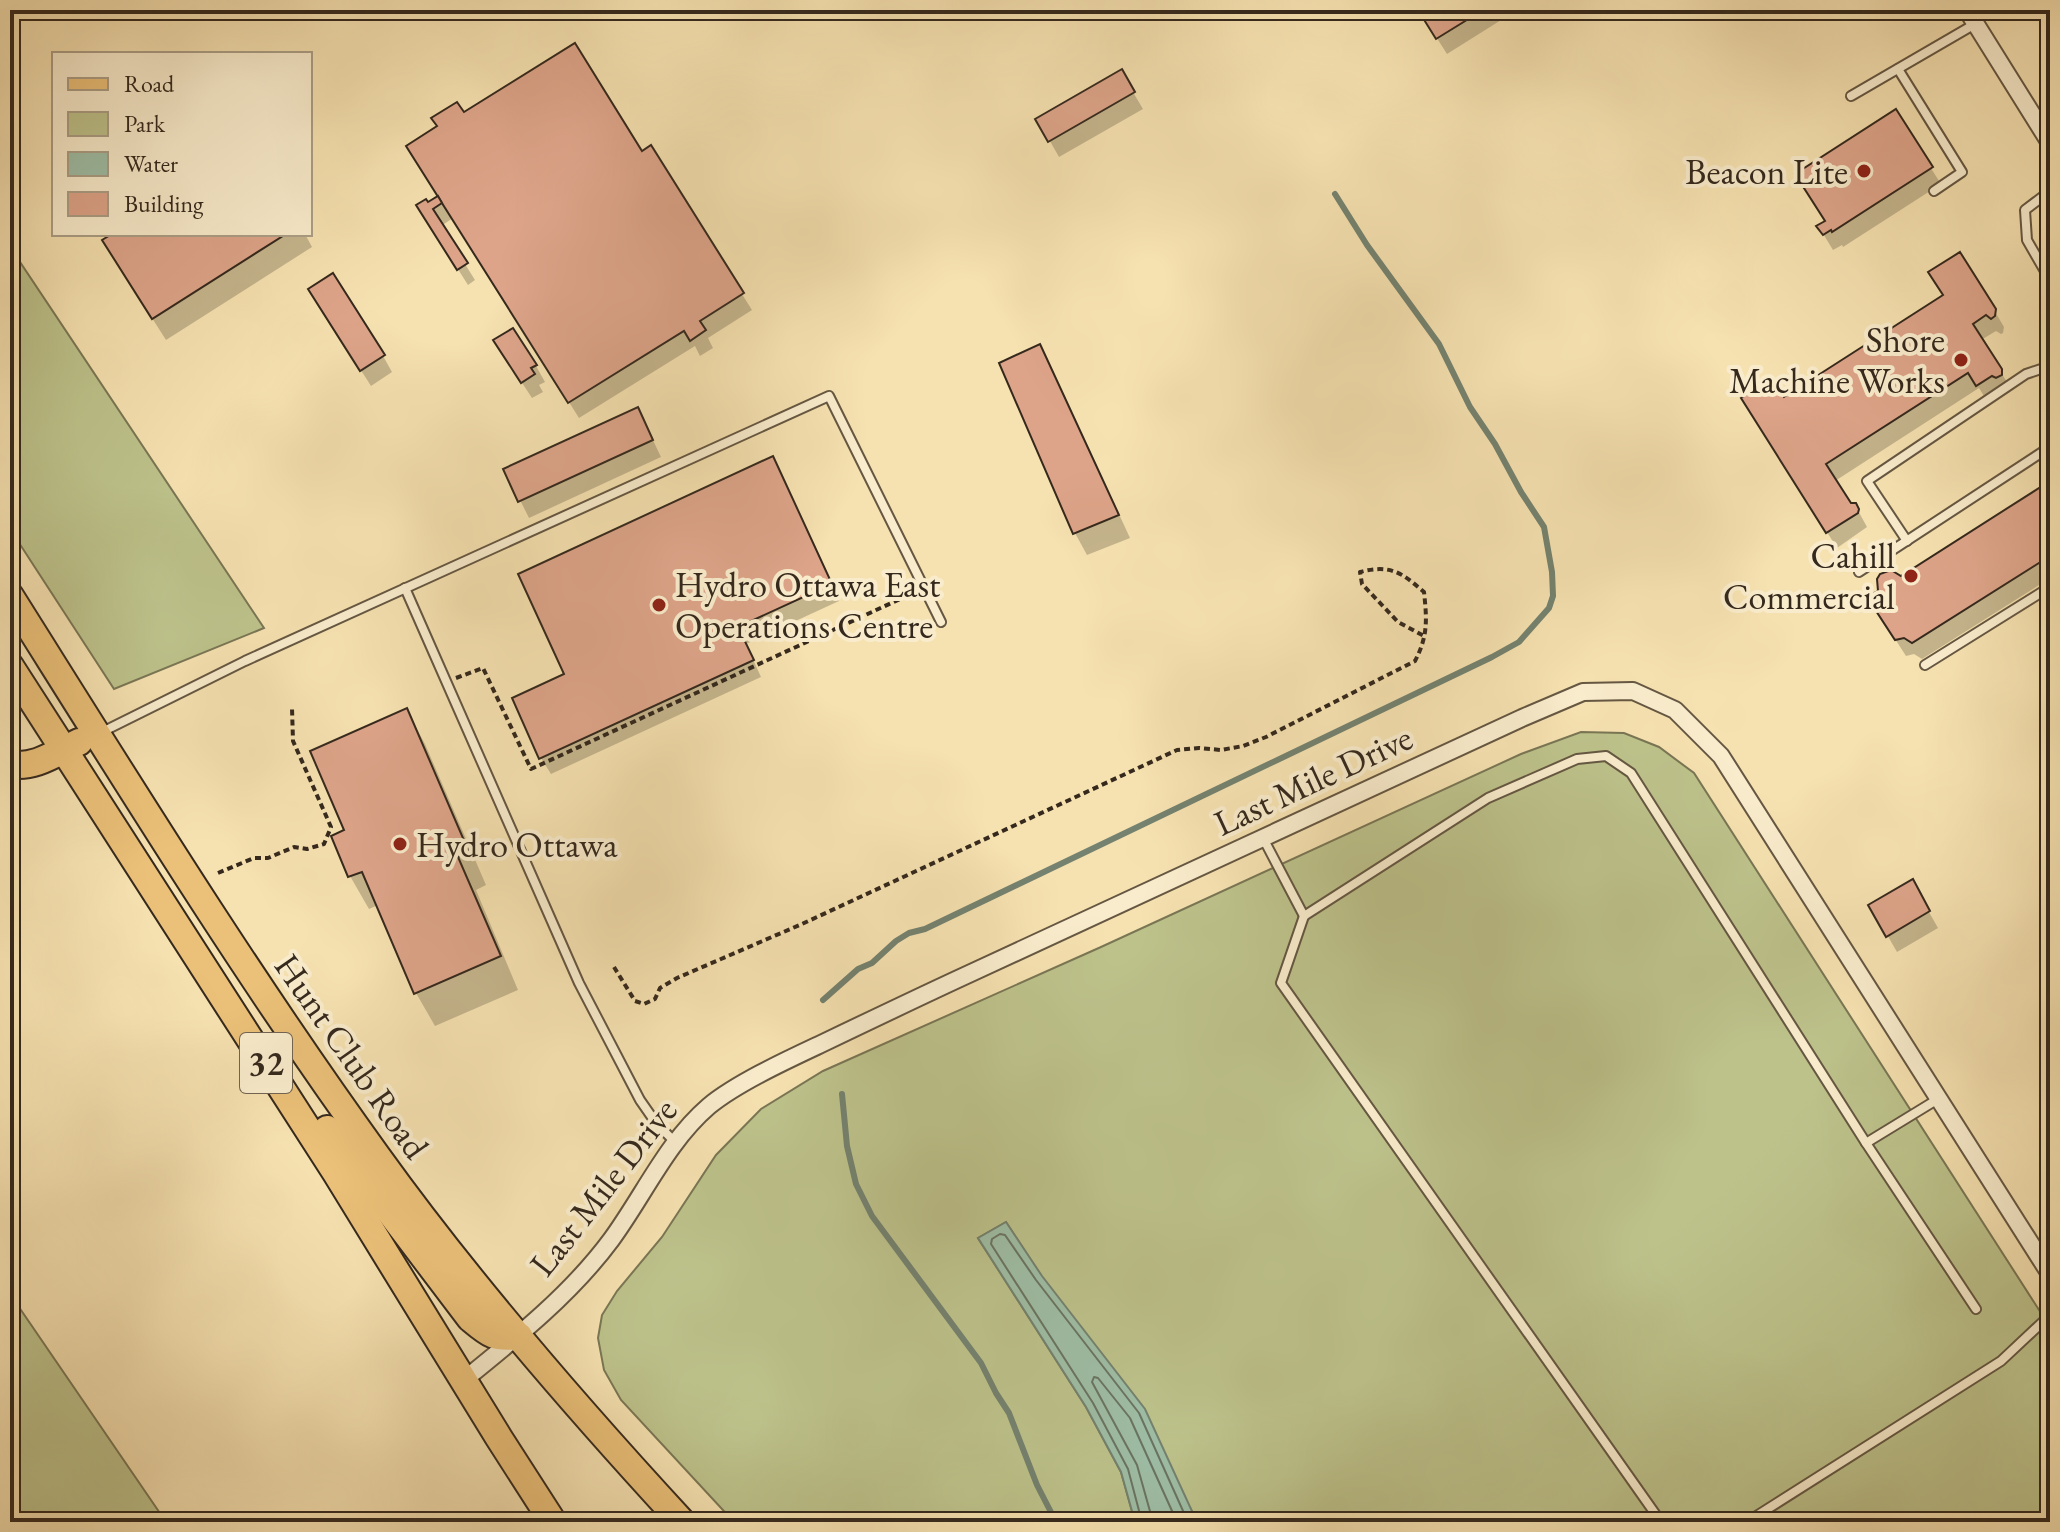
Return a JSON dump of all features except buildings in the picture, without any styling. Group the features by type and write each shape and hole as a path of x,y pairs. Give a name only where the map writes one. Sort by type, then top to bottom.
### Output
{"main road":[{"name":"Hunt Club Road","path":"10,596 250,973 419,1213 519,1336 682,1522"},
{"name":"Hunt Club Road","path":"10,666 336,1173 553,1522"},
{"path":"10,764 31,765 97,734"},
{"path":"212,981 234,1000 470,1318 490,1334 501,1338 519,1336"}],"street":[{"path":"1971,17 2050,143"},
{"name":"Last Mile Drive","path":"464,1380 519,1336 583,1275 610,1242 675,1142 710,1106 739,1086 789,1059 1583,692 1633,691 1675,710 1721,756 2050,1274"}],"lane":[{"path":"1851,96 1898,69 1971,17"},
{"path":"1898,69 1962,172 1934,191"},
{"path":"2050,191 2025,210 2027,240 2050,280"},
{"path":"1907,541 1867,481 2026,374 2050,366"},
{"path":"97,734 405,588 829,396 941,622"},
{"path":"1859,572 2050,447"},
{"path":"1925,665 2050,587"},
{"path":"405,588 585,995 640,1100 656,1123 675,1142"},
{"path":"1661,1522 1281,983 1304,916 1488,798 1577,759 1606,756 1631,773 1866,1143 1976,1309"},
{"path":"1263,838 1304,916"},
{"path":"1866,1143 1939,1098"},
{"path":"1747,1522 2001,1361 2050,1315"}],"path":[{"path":"614,967 635,1001 644,1004 655,999 660,988 677,978 802,924 1177,750 1221,750 1243,746 1415,661 1423,644 1427,621 1424,592 1403,574 1383,568 1360,572 1362,584 1398,622 1424,636"},
{"path":"447,681 483,668 531,769 924,588"},
{"path":"218,873 254,858 268,858 294,847 307,849 324,844 331,827 293,741 292,708"}],"green space":[{"path":"10,247 264,628 114,689 10,529"},
{"path":"1581,732 1624,733 1659,747 1694,773 2050,1327 2050,1491 2036,1522 1197,1522 1184,1496 1006,1222 978,1238 1086,1407 1121,1472 1135,1522 734,1522 621,1400 604,1370 598,1338 602,1315 617,1291 662,1237 716,1155 761,1109 823,1071 1521,754"},
{"path":"10,1294 166,1522 10,1522"}],"water":[{"path":"1006,1222 1042,1276 1145,1409 1197,1522 1135,1522 1121,1472 1086,1407 978,1238"}],"waterway":[{"path":"823,1000 858,969 872,963 909,933 925,929 1492,657 1519,642 1549,608 1553,596 1552,572 1544,527 1470,407 1439,344 1367,245 1335,194"},
{"path":"842,1094 847,1146 856,1184 872,1216 981,1363 1009,1413 1037,1485 1056,1522"}],"place":[{"name":"Beacon Lite","path":"1864,171"},
{"name":"Shore Machine Works","path":"1961,360"},
{"name":"Cahill Commercial","path":"1911,576"},
{"name":"Hydro Ottawa East Operations Centre","path":"659,605"},
{"name":"Hydro Ottawa","path":"400,844"}]}
